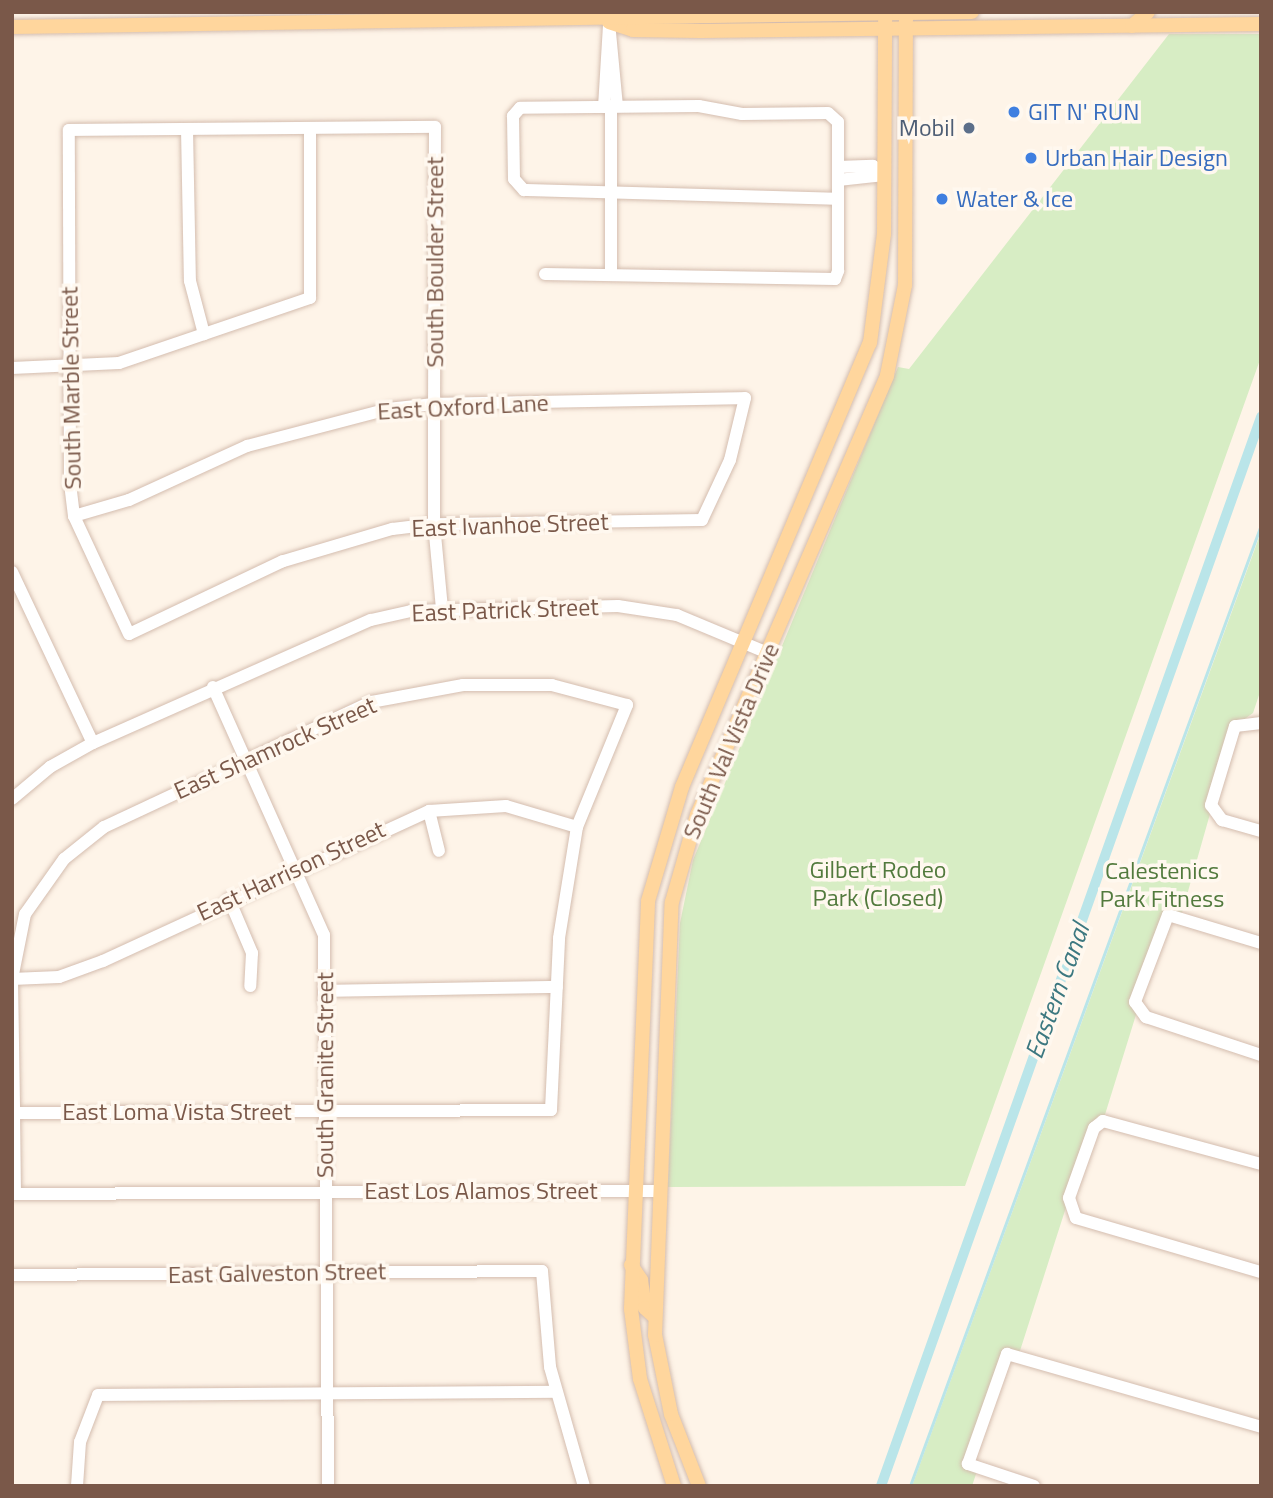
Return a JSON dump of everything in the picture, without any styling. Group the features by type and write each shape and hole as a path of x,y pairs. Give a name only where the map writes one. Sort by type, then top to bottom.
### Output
{"main road":[{"path":"12,27 342,18 610,22 633,16 972,12"},
{"path":"1132,26 1148,12"},
{"name":"South Val Vista Drive","path":"674,1486 640,1379 631,1265 648,901 682,787 842,421 877,313 884,175 885,13"},
{"name":"South Val Vista Drive","path":"699,1486 679,1436 661,1374 655,1317 656,1191 672,902 697,815 864,429 901,317 906,175 906,13"},
{"path":"610,22 634,30 906,31 1261,24"},
{"path":"884,175 906,175"},
{"path":"842,421 864,429"},
{"path":"631,1265 641,1280 645,1308 655,1317"},
{"path":"640,1379 664,1427 679,1436"}],"street":[{"path":"610,22 611,273"},
{"path":"545,274 611,273 701,281 835,279 838,198 838,173 833,116 611,106 517,111 514,179 519,188 838,198"},
{"name":"South Boulder Street","path":"310,128 435,127 434,524 442,608"},
{"path":"12,368 69,368 119,363 310,298 310,128 187,129 190,281 204,334"},
{"name":"South Marble Street","path":"129,634 74,516 69,368 69,130 187,129"},
{"path":"838,173 884,175"},
{"name":"East Oxford Lane","path":"74,516 328,420 435,404 745,398 730,460 702,520"},
{"name":"East Ivanhoe Street","path":"129,634 338,541 434,524 702,520"},
{"path":"12,572 93,743"},
{"name":"East Patrick Street","path":"12,799 50,766 93,743 213,687 371,620 442,608 618,606 677,615 768,653"},
{"name":"East Shamrock Street","path":"12,979 25,914 64,859 104,827 351,710 429,690 552,685 627,705 577,827"},
{"name":"South Granite Street","path":"213,687 324,935 328,1486"},
{"path":"1261,723 1241,722 1211,813 1261,831"},
{"name":"East Harrison Street","path":"12,979 59,977 103,961 229,898 429,811 506,806 577,827"},
{"path":"429,811 439,851"},
{"path":"324,991 557,987 577,827"},
{"path":"229,898 252,953 250,986"},
{"path":"1261,943 1168,915 1135,1002 1146,1017 1261,1055"},
{"path":"12,979 13,1194"},
{"name":"East Loma Vista Street","path":"13,1113 551,1110 557,987"},
{"path":"1261,1164 1103,1121 1094,1128 1070,1208 1076,1218 1261,1272"},
{"name":"East Los Alamos Street","path":"13,1194 656,1191"},
{"name":"East Galveston Street","path":"12,1275 542,1270 555,1392"},
{"path":"1034,1486 968,1464 1007,1354 1261,1427"},
{"path":"76,1486 80,1442 98,1395 555,1392 584,1486"}],"green space":[{"name":"Gilbert Rodeo Park (Closed)","path":"1169,34 1261,34 1261,357 965,1186 668,1187 680,923 693,860 898,367 909,369"},
{"name":"Calestenics Park Fitness","path":"1261,532 1261,689 1253,713 1235,726 1181,916 1167,915 1103,1121 1069,1198 1018,1357 1008,1354 969,1464 978,1468 972,1486 912,1486"}],"waterway":[{"name":"Eastern Canal","path":"881,1486 1261,417"},
{"path":"910,1486 1261,525"}],"place":[{"name":"GIT N' RUN","path":"1014,112"},
{"name":"Mobil","path":"969,128"},
{"name":"Urban Hair Design","path":"1031,158"},
{"name":"Water & Ice","path":"942,199"}]}
